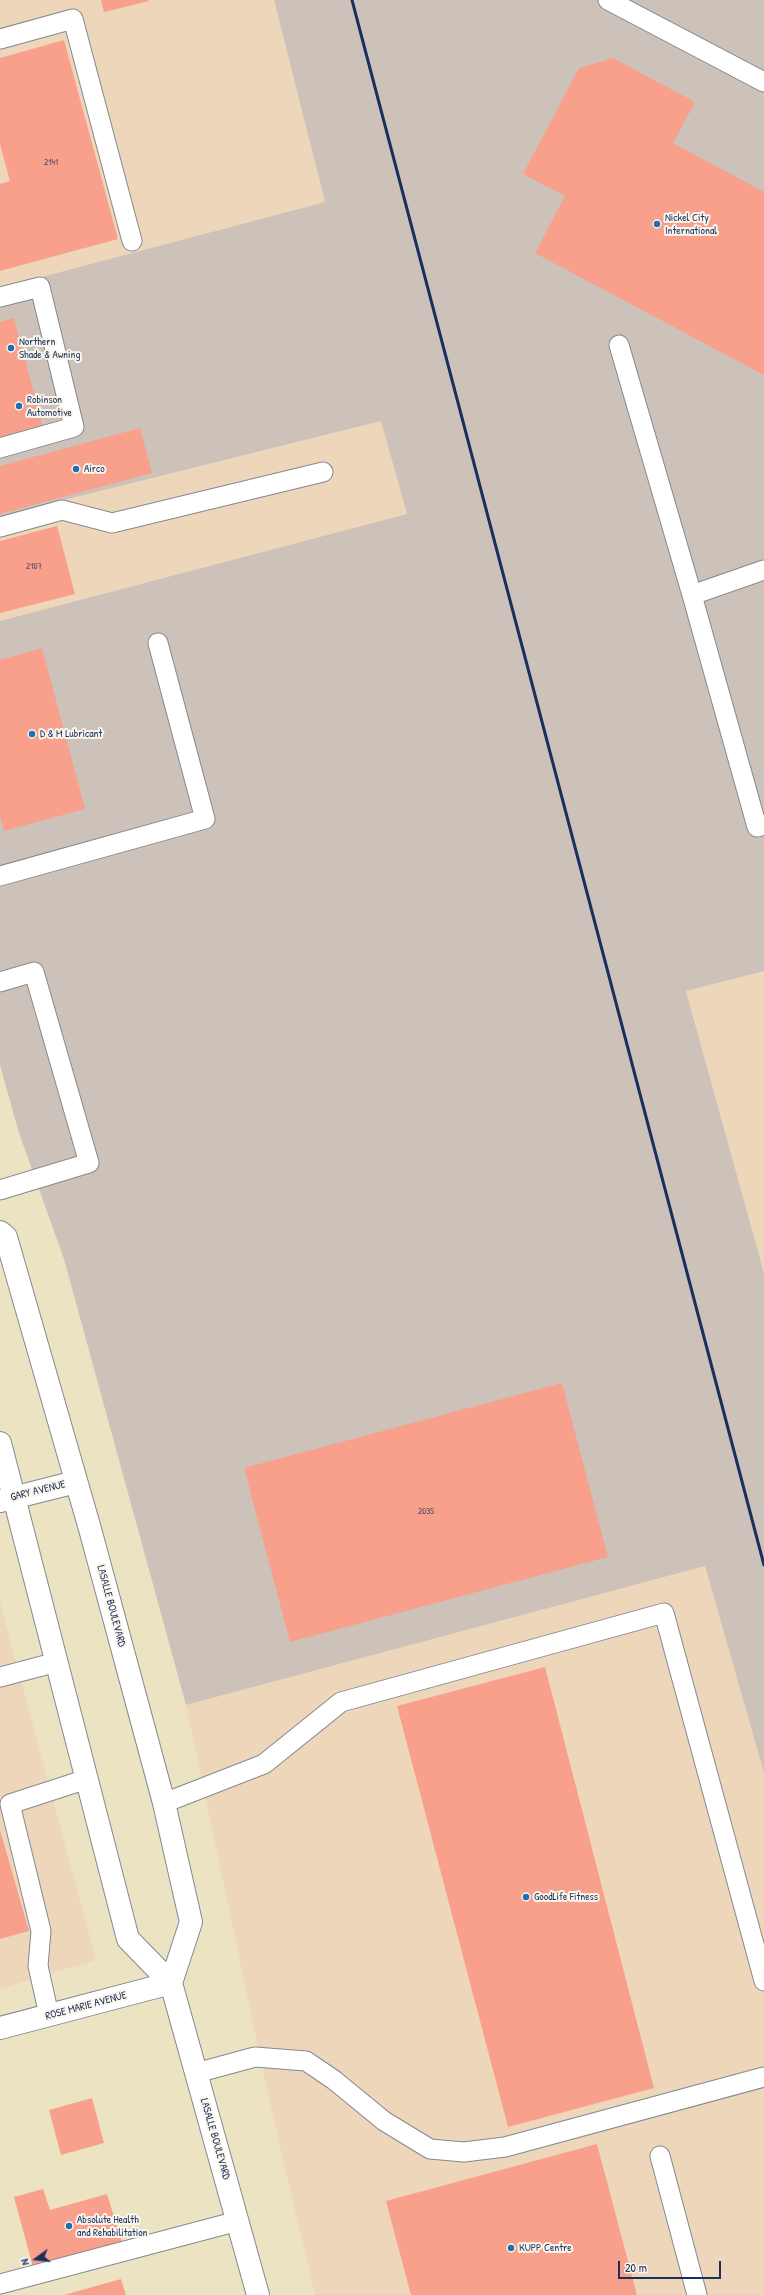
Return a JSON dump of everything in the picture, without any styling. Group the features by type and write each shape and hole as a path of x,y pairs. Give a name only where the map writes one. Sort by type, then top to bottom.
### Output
{"main road":[{"name":"LASALLE BOULEVARD","path":"0,1232 6,1237 26,1304 164,1803 191,1922 171,1983"},
{"name":"LASALLE BOULEVARD","path":"0,1443 7,1499 56,1662 128,1939 171,1983 258,2295"},
{"name":"GARY AVENUE","path":"7,1499 76,1482"},
{"name":"ROSE MARIE AVENUE","path":"0,2028 171,1983"}],"lane":[{"path":"608,0 764,82"},
{"path":"0,39 73,19 132,241"},
{"path":"0,297 40,287 74,427 0,448"},
{"path":"619,345 692,595 757,828 764,825"},
{"path":"0,527 62,510 112,523 324,472"},
{"path":"692,595 764,570"},
{"path":"0,876 205,819 158,643"},
{"path":"0,982 34,972 89,1163 0,1190"},
{"path":"164,1803 264,1764 342,1702 664,1613 764,1981"},
{"path":"0,1677 56,1662"},
{"path":"49,2015 38,1966 41,1931 10,1804 87,1780"},
{"path":"196,2073 255,2057 306,2061 334,2080 384,2121 430,2149 464,2152 505,2147 764,2078"},
{"path":"660,2156 697,2295"},
{"path":"0,2284 238,2221"}],"shaded area":[{"path":"0,0 274,0 325,202 0,288"},
{"path":"274,0 764,0 764,971 686,991 764,1273 764,1773 705,1566 186,1705 64,1259 19,1133 0,1065 0,621 407,514 381,421 0,516 0,288 325,202"},
{"path":"382,421 407,514 0,621 0,516"},
{"path":"764,971 764,1273 686,990"},
{"path":"705,1565 764,1773 764,2295 315,2295 270,2104 186,1705"},
{"path":"0,1602 96,1960 0,1989"}],"building":[{"path":"101,0 149,0 149,1 104,12"},
{"path":"64,40 118,239 0,271 0,184 10,181 0,144 0,58"},
{"name":"Nickel City International","path":"613,58 695,102 673,143 764,192 764,375 535,253 565,196 523,174 579,68"},
{"name":"Robinson Automotive","path":"14,318 44,431 0,443 0,322"},
{"name":"Airco","path":"140,428 152,473 0,514 0,466"},
{"path":"57,526 75,594 0,613 0,541"},
{"name":"D & M Lubricant","path":"42,648 85,809 4,831 0,816 0,660"},
{"path":"562,1383 608,1557 290,1642 244,1468"},
{"name":"GoodLife Fitness","path":"545,1667 654,2088 508,2127 397,1706"},
{"path":"0,1830 29,1931 0,1939"},
{"path":"92,2098 104,2143 61,2155 49,2110"},
{"name":"KUPP Centre","path":"597,2144 637,2295 411,2295 386,2201"},
{"name":"Absolute Health and Rehabilitation","path":"43,2189 50,2210 107,2194 122,2242 33,2267 14,2197"},
{"path":"121,2279 126,2295 64,2295"}],"railway":[{"path":"352,0 764,1565"}],"place":[{"name":"Nickel City International","path":"657,224"},
{"name":"Northern Shade & Awning","path":"11,348"},
{"name":"Robinson Automotive","path":"19,406"},
{"name":"Airco","path":"76,469"},
{"name":"D & M Lubricant","path":"32,734"},
{"name":"GoodLife Fitness","path":"526,1897"},
{"name":"Absolute Health and Rehabilitation","path":"69,2226"},
{"name":"KUPP Centre","path":"511,2248"}]}
